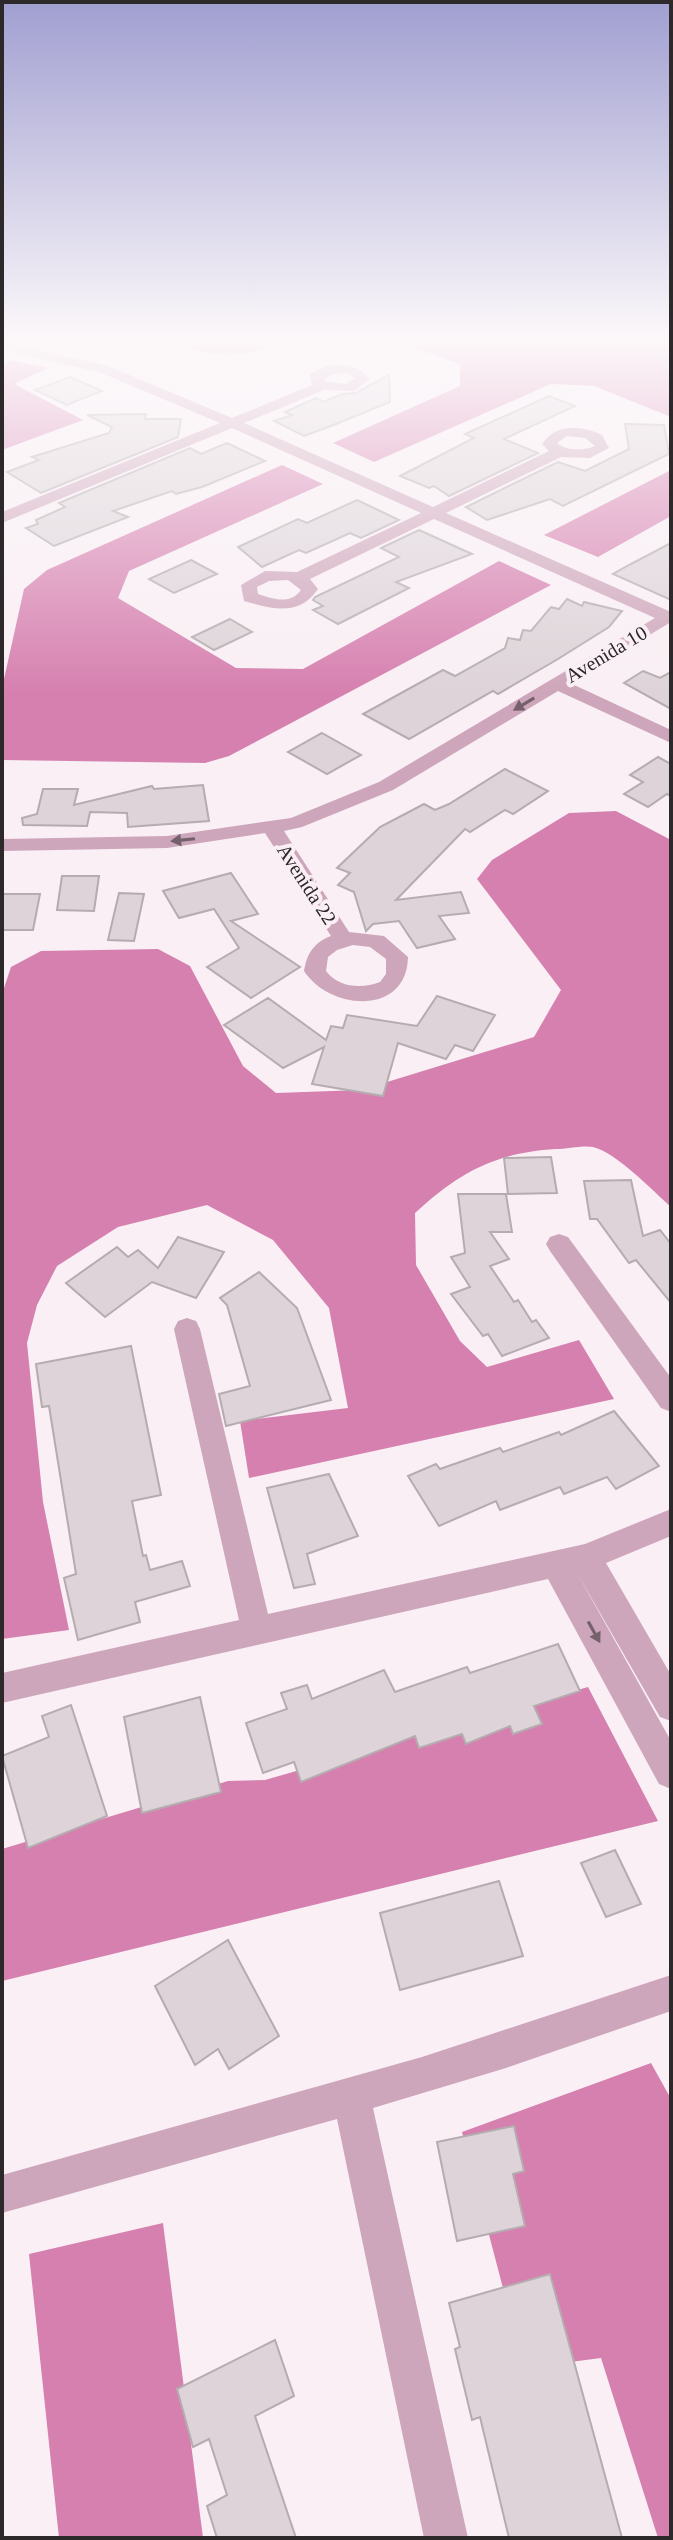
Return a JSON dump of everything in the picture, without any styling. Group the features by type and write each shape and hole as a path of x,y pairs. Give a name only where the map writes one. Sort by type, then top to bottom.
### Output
{"street":[{"path":"2,518 152,457"},
{"name":"Avenida 10","path":"319,457 549,558 670,618"},
{"path":"299,578 550,457"},
{"name":"Avenida 10","path":"2,845 74,841 167,842 276,835 386,786 670,618"},
{"name":"Avenida 10","path":"2,862 176,857 379,810 578,692 670,618"},
{"path":"558,684 671,737"},
{"name":"Avenida 22","path":"276,835 343,939"},
{"path":"559,1244 671,1400"},
{"path":"187,1329 257,1631"},
{"path":"2,1688 587,1557 671,1522"},
{"path":"587,1557 671,1706"},
{"path":"556,1564 671,1773"},
{"path":"2,2194 351,2095 606,2018 671,1993"},
{"path":"351,2095 446,2538"}],"shaded area":[{"path":"362,457 386,457 374,462"},
{"path":"282,465 323,484 129,571 118,598 236,668 303,669 499,561 551,585 229,756 205,763 2,760 2,688 24,589 47,570"},
{"path":"671,470 671,516 598,557 544,535"},
{"path":"616,811 671,840 671,1207 613,1157 585,1146 534,1151 496,1160 447,1186 415,1213 416,1265 460,1341 487,1367 579,1340 614,1399 249,1478 240,1421 348,1408 329,1308 273,1240 207,1205 118,1227 57,1266 37,1305 27,1343 43,1502 69,1630 2,1639 2,994 11,967 41,951 158,949 190,966 243,1066 276,1093 361,1090 534,1037 561,990 477,879 492,860 569,813"},
{"path":"588,1687 658,1821 2,1981 2,1849 228,1781 265,1780"},
{"path":"651,2063 671,2099 671,2538 658,2538 601,2358 524,2368 462,2132"},
{"path":"163,2223 203,2538 59,2538 29,2254"}],"building":[{"path":"32,457 130,457 41,493 7,472 39,460"},
{"path":"170,457 256,457 265,461 202,487 176,494 172,491 113,511 128,517 54,546 26,528 65,507 59,503"},
{"path":"438,457 531,457 449,496 434,486 429,488 400,476"},
{"path":"614,457 664,457 563,506 550,499 487,520 466,507 558,462 585,471"},
{"path":"357,500 399,520 361,538 350,533 306,553 299,550 262,567 238,547 298,519 307,523"},
{"path":"419,530 472,554 396,582 409,588 338,624 313,610 323,606 313,600 315,597 399,557 381,548"},
{"path":"671,543 671,600 613,574 631,564"},
{"path":"191,560 217,574 174,593 149,579"},
{"path":"567,599 582,606 584,602 622,611 609,627 558,659 498,694 493,691 409,739 363,714 443,670 455,676 505,648 508,638 520,640 523,630 531,631 551,607 559,609"},
{"path":"230,619 252,632 214,650 192,637"},
{"path":"643,671 660,678 671,672 671,709 624,683"},
{"path":"322,733 361,755 327,774 288,752"},
{"path":"658,757 671,764 671,796 667,794 648,807 624,794 643,782 630,775"},
{"path":"505,769 548,791 513,814 505,810 470,832 465,829 396,900 461,892 469,913 439,916 455,939 417,948 399,921 373,924 366,931 354,892 338,885 350,873 337,868 380,827 424,804 435,810 449,804"},
{"path":"203,785 209,821 128,827 127,813 90,812 87,826 23,825 22,818 37,814 43,789 78,789 74,805 152,786 154,789"},
{"path":"231,873 258,914 231,921 300,967 251,998 207,967 239,948 214,909 179,918 163,891"},
{"path":"62,876 99,876 94,911 57,910"},
{"path":"119,893 144,894 134,941 108,940"},
{"path":"2,894 40,894 33,930 2,930"},
{"path":"437,996 495,1015 473,1051 455,1045 446,1059 398,1043 383,1096 312,1084 324,1047 283,1068 224,1025 268,998 326,1040 331,1026 343,1028 347,1015 417,1026"},
{"path":"551,1157 557,1193 508,1194 504,1158"},
{"path":"631,1180 643,1236 660,1230 671,1244 671,1303 636,1260 629,1263 597,1219 590,1219 584,1181"},
{"path":"458,1194 506,1194 512,1232 490,1232 509,1259 490,1266 514,1302 518,1300 532,1322 536,1320 549,1338 502,1356 488,1334 483,1336 451,1294 470,1287 451,1257 465,1253"},
{"path":"178,1237 224,1252 196,1298 152,1282 105,1317 66,1283 117,1247 128,1257 138,1250 158,1268"},
{"path":"259,1272 297,1308 331,1400 226,1426 219,1394 250,1386 227,1305 220,1298"},
{"path":"131,1346 161,1495 132,1501 143,1556 146,1555 150,1570 182,1561 190,1586 135,1602 140,1622 78,1640 64,1578 76,1574 49,1406 42,1407 36,1364"},
{"path":"614,1411 659,1466 616,1489 607,1477 564,1494 560,1487 500,1510 496,1501 439,1526 408,1476 436,1464 440,1469 500,1448 503,1452 559,1432 561,1435"},
{"path":"329,1474 358,1536 307,1554 315,1584 294,1588 267,1488"},
{"path":"558,1644 580,1691 534,1706 542,1724 513,1734 510,1726 466,1744 462,1734 419,1748 415,1736 301,1782 294,1762 263,1773 246,1723 287,1709 281,1693 307,1685 312,1699 384,1670 395,1692 467,1667 470,1673"},
{"path":"200,1697 221,1792 142,1813 124,1717"},
{"path":"71,1705 107,1816 28,1848 2,1756 49,1737 42,1716"},
{"path":"615,1850 641,1904 606,1917 581,1863"},
{"path":"499,1881 523,1956 400,1990 380,1913"},
{"path":"228,1940 279,2036 229,2069 218,2049 195,2065 155,1986"},
{"path":"514,2126 524,2171 513,2174 525,2226 457,2241 437,2142"},
{"path":"550,2274 622,2538 509,2538 480,2417 472,2420 455,2349 460,2347 449,2303"},
{"path":"275,2340 294,2396 255,2416 296,2538 217,2538 207,2506 227,2495 209,2439 193,2447 177,2389"}]}
